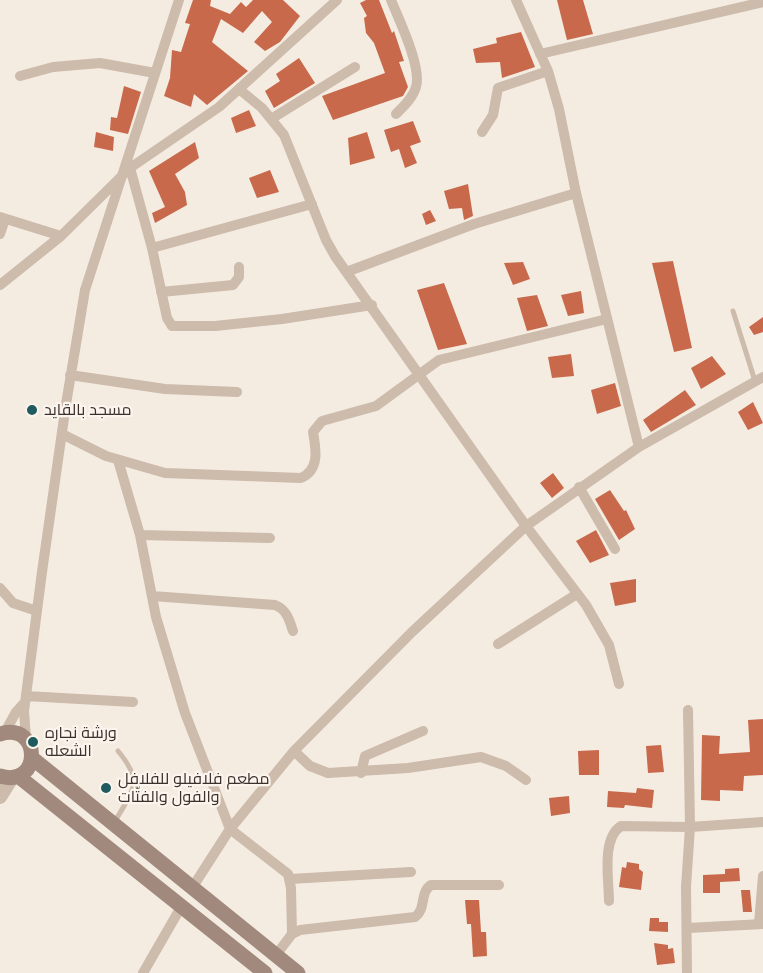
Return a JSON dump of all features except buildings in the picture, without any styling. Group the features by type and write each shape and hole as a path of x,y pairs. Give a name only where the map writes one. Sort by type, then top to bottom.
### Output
{"main road":[{"path":"1,733 16,733 26,739 32,758 298,973"},
{"path":"10,776 27,769 32,758"},
{"path":"10,776 265,973"}],"street":[{"path":"26,739 25,699 70,375 85,290 110,206 127,171 179,0"},
{"path":"0,285 61,236 127,171 179,136 239,89 337,0"},
{"path":"391,0 411,54 417,81 414,92 396,114"},
{"path":"516,0 548,71 560,109 576,193 639,447"},
{"path":"540,54 763,2"},
{"path":"20,76 53,68 100,63 155,73"},
{"path":"271,119 355,67"},
{"path":"482,132 493,116 498,88 548,71"},
{"path":"239,89 271,119 284,135 326,240 526,526 577,594 609,645 619,684"},
{"path":"127,171 152,248 169,323 178,327 311,316 372,305"},
{"path":"349,272 474,224 576,193"},
{"path":"152,248 312,204"},
{"path":"0,234 3,218 61,236"},
{"path":"161,292 228,287 237,282 239,267"},
{"path":"62,434 118,460 165,472 301,478 307,475 315,463 313,432 318,423 376,406 439,360 607,319"},
{"path":"70,375 165,389 237,392"},
{"path":"192,888 230,828 294,751 412,632 526,526 639,447 759,379"},
{"path":"118,460 140,535 152,596 185,713 230,828 283,868 290,879 292,934"},
{"path":"579,487 615,549"},
{"path":"140,535 270,538"},
{"path":"0,588 13,603 37,611"},
{"path":"498,644 577,594"},
{"path":"152,596 275,605 283,608 293,631"},
{"path":"25,699 133,702"},
{"path":"1,733 25,699"},
{"path":"687,973 686,877 690,827 688,710"},
{"path":"362,773 365,756 423,731"},
{"path":"294,751 319,771 362,773 481,757 507,766 526,780"},
{"path":"0,797 10,776"},
{"path":"609,901 609,840 615,830 621,826 690,827 763,822"},
{"path":"290,879 411,872"},
{"path":"688,927 761,924 763,876"},
{"path":"276,955 292,934 309,929 415,917 421,912 424,891 431,885 499,885"},
{"path":"143,973 182,907"}],"lane":[{"path":"733,311 759,379"},
{"path":"113,825 134,789 132,768 118,751"}],"place":[{"name":"مسجد بالقايد","path":"32,410"},
{"name":"ورشة نجاره الشعله","path":"33,742"},
{"name":"مطعم فلافيلو للفلافل والفول والفتّات","path":"106,788"}]}
